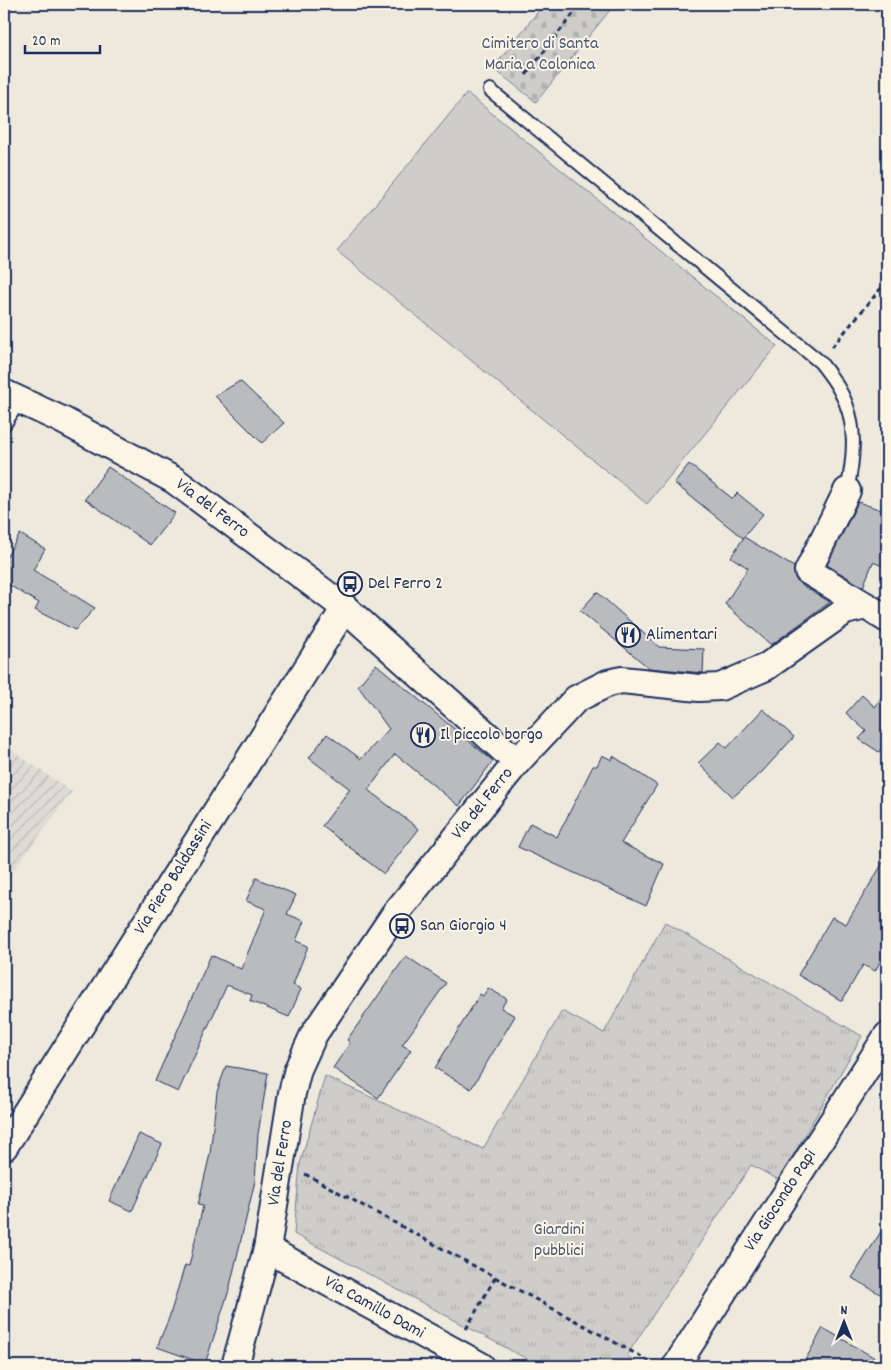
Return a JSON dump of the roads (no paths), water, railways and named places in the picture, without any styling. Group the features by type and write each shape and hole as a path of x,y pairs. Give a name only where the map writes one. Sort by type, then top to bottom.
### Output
{"street":[{"name":"Via del Ferro","path":"12,397 62,420 174,480 345,608 517,762 395,914 314,1034 298,1069 280,1160 267,1249 235,1366"},
{"path":"846,491 808,570 876,612"},
{"name":"Via Piero Baldassini","path":"4,1148 345,608"},
{"path":"517,762 576,699 608,683 622,680 683,687 720,687 766,667 845,611 876,612"},
{"name":"Via Giocondo Papi","path":"676,1366 887,1036"},
{"name":"Via Camillo Dami","path":"267,1249 481,1366"}],"lane":[{"path":"490,90 820,362 841,392 852,424 853,460 846,491"},
{"path":"4,425 12,397"}],"place":[{"name":"Del Ferro 2","path":"350,584"},
{"name":"Alimentari","path":"628,635"},
{"name":"Il piccolo borgo","path":"423,735"},
{"name":"San Giorgio 4","path":"402,926"}],"park label":[{"name":"Cimitero di Santa Maria a Colonica","path":"540,54"},
{"name":"Giardini pubblici","path":"559,1240"}]}
